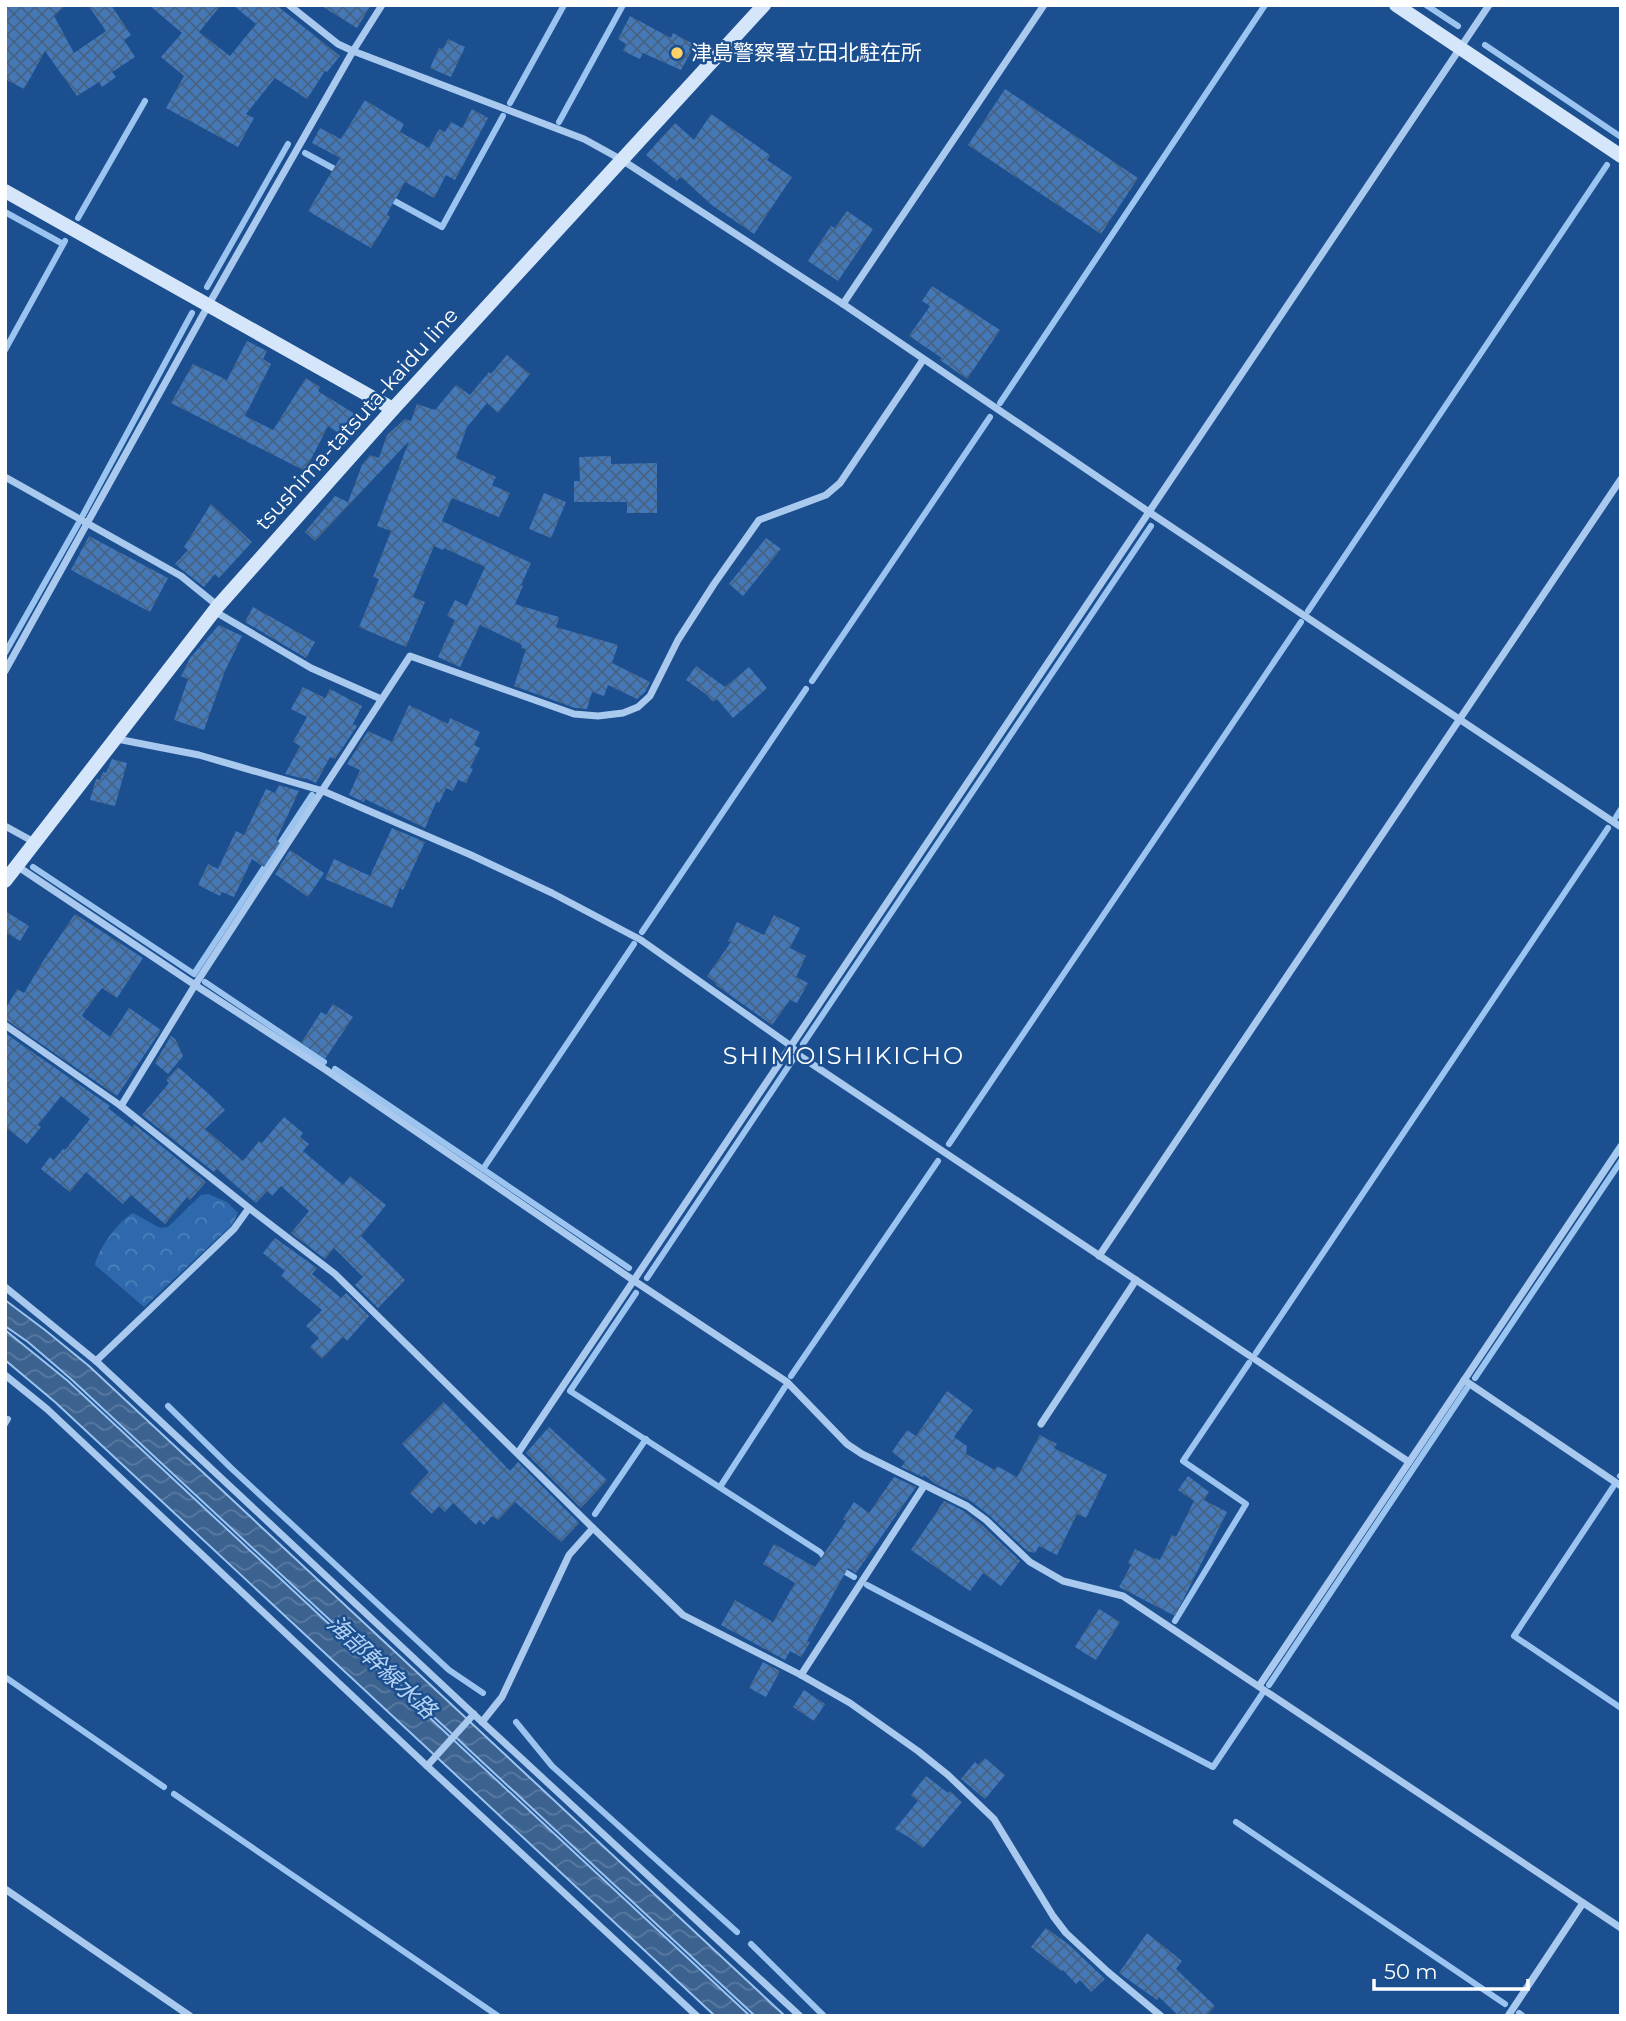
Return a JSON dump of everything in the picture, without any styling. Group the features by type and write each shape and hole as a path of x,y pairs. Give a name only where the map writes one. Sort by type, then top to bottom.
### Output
{"main road":[{"name":"tsushima-tatsuta-kaidu line","path":"5,881 216,608 393,409 764,5"},
{"path":"1396,5 1621,156"},
{"path":"5,191 393,409"}],"street":[{"path":"289,5 338,44 353,51 572,134 622,160 843,304 1621,827"},
{"path":"5,671 209,304 382,5"},
{"path":"843,304 1044,5"},
{"path":"517,1453 1489,5"},
{"path":"121,1106 195,985 410,656 574,714 598,716 623,713 638,707 650,696 678,640 759,520 826,495 840,483 923,360"},
{"path":"5,477 181,576 216,608 311,668 381,699"},
{"path":"1099,1256 1621,479"},
{"path":"116,739 199,755 323,790 541,887 641,940 791,1046 800,1056 1409,1462"},
{"path":"5,826 35,843"},
{"path":"17,866 326,1070 787,1382 847,1444 862,1454 967,1506 986,1520 1030,1562 1063,1581 1123,1596 1621,1928"},
{"path":"5,1025 121,1106 335,1274 683,1615 850,1703 948,1775 994,1819 1066,1933 1161,2016"},
{"path":"1259,1686 1621,1146"},
{"path":"96,1361 234,1229 249,1208"},
{"path":"1041,1424 1136,1280"},
{"path":"5,1287 96,1361 473,1715 800,2016"},
{"path":"5,1375 47,1409 430,1762 697,2016"},
{"path":"1464,1380 1621,1486"},
{"path":"801,1675 924,1486"},
{"path":"482,1722 502,1697 569,1555 593,1528"},
{"path":"430,1762 473,1715"},
{"path":"5,1889 190,2016"},
{"path":"1508,2016 1583,1903"}],"green space":[{"path":"208,1194 227,1202 238,1213 233,1224 144,1307 95,1265 110,1236 133,1213 160,1228 168,1227 201,1195"}],"water":[{"name":"海部幹線水路","path":"5,1300 89,1366 785,2016 755,2016 71,1379 5,1326"},
{"path":"5,1330 68,1381 750,2016 715,2016 55,1402 5,1360"}],"building":[{"path":"5,5 66,5 54,16 74,53 106,31 88,5 111,5 131,35 124,40 135,57 112,72 116,77 102,87 99,82 77,96 45,51 24,89 5,79"},
{"path":"149,5 221,5 199,32 230,56 256,24 233,5 276,5 340,56 327,72 325,71 307,99 275,78 246,114 254,118 238,147 166,108 184,76 161,57 182,33"},
{"path":"320,5 371,5 357,28"},
{"path":"630,16 671,38 673,33 695,45 681,70 643,53 640,59 623,51 626,44 618,39"},
{"path":"448,39 465,47 451,77 430,68 439,48 443,49"},
{"path":"1005,89 1138,178 1101,234 968,145"},
{"path":"365,100 404,124 400,132 429,148 439,129 445,132 451,122 462,128 472,109 488,118 455,180 446,175 434,198 405,182 387,214 390,217 371,248 308,211 340,158 312,143 320,128 341,139"},
{"path":"711,114 770,155 767,160 792,177 754,234 713,206 682,178 677,181 646,155 675,123 694,140"},
{"path":"847,211 873,229 838,281 808,261 831,226 835,228"},
{"path":"932,286 1000,330 967,379 909,336 930,306 922,301"},
{"path":"247,341 267,351 263,359 271,364 245,416 273,430 306,378 320,387 318,391 358,416 345,437 328,426 305,471 171,403 193,364 227,380"},
{"path":"507,355 530,374 498,413 487,403 467,427 456,458 496,477 492,485 510,493 499,517 452,498 442,521 531,563 515,604 559,617 556,627 618,645 612,663 650,682 645,692 637,699 608,685 604,696 592,692 587,709 575,708 514,686 526,649 480,625 460,667 438,657 455,620 447,616 455,600 467,606 485,567 444,548 443,550 434,546 413,597 425,602 406,647 359,627 379,579 373,577 391,531 377,526 409,441 315,541 305,532 335,496 348,502 362,465 370,455 379,458 387,435 405,419 411,421 417,404 435,410 456,385 470,395"},
{"path":"611,456 611,464 657,463 657,513 627,513 627,502 574,502 574,481 580,481 579,457"},
{"path":"544,493 566,502 551,538 529,529"},
{"path":"211,504 252,542 219,578 215,574 204,587 175,564 188,550 184,547"},
{"path":"89,536 168,578 150,612 71,570"},
{"path":"766,538 781,549 743,596 729,584"},
{"path":"253,607 315,642 306,658 245,622"},
{"path":"219,625 242,636 225,671 204,730 174,720 188,679 181,676 190,658"},
{"path":"696,666 725,687 749,667 767,688 733,718 717,699 713,702 686,680"},
{"path":"303,687 325,698 330,689 362,706 353,724 357,726 335,759 330,757 316,783 285,774 300,746 293,742 307,717 291,709"},
{"path":"409,705 448,724 450,718 480,732 474,745 480,748 466,783 458,780 453,791 446,788 439,803 436,802 425,828 365,799 364,802 349,795 360,770 347,764 368,731 392,742"},
{"path":"112,759 127,763 115,806 90,800 96,779 100,780 103,772 106,773"},
{"path":"279,785 299,791 276,840 280,843 264,867 252,859 234,897 222,892 220,896 198,885 208,864 218,869 236,831 244,835 266,789 275,793"},
{"path":"392,828 425,842 392,908 325,879 334,859 370,876"},
{"path":"290,850 324,873 308,897 275,874"},
{"path":"5,911 29,926 20,941 5,932"},
{"path":"75,914 143,958 117,998 102,988 83,1017 110,1037 129,1008 161,1030 117,1096 5,1019 5,1010 17,989 24,993"},
{"path":"774,915 800,928 790,948 806,956 796,977 808,983 797,1003 790,1000 772,1025 707,976 731,942 728,941 737,922 764,935"},
{"path":"333,1004 353,1017 325,1059 301,1043 321,1012 326,1015"},
{"path":"5,1033 110,1106 108,1108 132,1127 134,1124 206,1182 190,1200 187,1197 165,1224 131,1195 123,1204 86,1172 70,1192 41,1169 50,1157 54,1160 65,1150 90,1119 61,1096 27,1144 5,1127"},
{"path":"171,1036 176,1040 183,1056 168,1074 155,1063"},
{"path":"178,1067 225,1110 205,1129 243,1161 284,1117 303,1133 300,1137 309,1144 303,1151 343,1185 350,1176 386,1205 361,1236 405,1280 378,1308 355,1285 363,1277 334,1248 325,1259 291,1233 309,1211 281,1186 272,1196 267,1191 256,1203 217,1169 214,1172 142,1115 169,1083 166,1080"},
{"path":"275,1238 317,1268 312,1274 341,1298 346,1293 369,1316 347,1341 343,1337 322,1359 310,1347 319,1338 306,1326 322,1310 281,1276 285,1271 263,1253"},
{"path":"947,1391 973,1410 954,1437 967,1446 966,1454 995,1470 997,1466 1017,1477 1040,1435 1057,1444 1054,1448 1107,1475 1086,1518 1077,1514 1057,1555 1039,1546 1035,1553 1027,1551 971,1501 937,1485 924,1475 923,1477 901,1467 905,1462 892,1452 907,1430 916,1436"},
{"path":"444,1402 510,1471 518,1462 579,1523 561,1542 515,1502 498,1520 492,1516 484,1525 479,1520 476,1525 453,1503 445,1512 439,1506 432,1514 410,1493 429,1472 402,1444"},
{"path":"549,1427 607,1480 581,1508 526,1453"},
{"path":"1188,1476 1209,1492 1204,1500 1227,1512 1175,1616 1119,1587 1131,1565 1128,1563 1135,1549 1160,1560 1172,1535 1176,1537 1194,1501 1178,1490"},
{"path":"894,1477 916,1487 856,1573 848,1568 807,1641 810,1642 801,1657 790,1651 785,1660 721,1625 735,1600 773,1622 795,1583 763,1564 774,1544 815,1567 846,1521 843,1519 854,1502 869,1513"},
{"path":"944,1501 964,1511 982,1525 1020,1561 1001,1586 983,1573 970,1591 911,1550"},
{"path":"1099,1609 1120,1622 1096,1660 1075,1647"},
{"path":"763,1662 780,1671 766,1697 749,1688"},
{"path":"804,1690 825,1704 814,1721 793,1707"},
{"path":"985,1758 1005,1775 985,1799 961,1779 975,1762 978,1765"},
{"path":"926,1776 962,1802 923,1848 895,1829 918,1801 911,1795"},
{"path":"1046,1928 1068,1944 1105,1979 1091,1992 1080,1980 1076,1984 1063,1970 1031,1947"},
{"path":"1147,1933 1182,1961 1176,1969 1215,2006 1206,2016 1179,2016 1159,1997 1157,2000 1119,1973"}],"waterway":[{"path":"510,103 564,5"},
{"path":"559,122 623,5"},
{"path":"1000,403 1265,5"},
{"path":"1426,5 1458,26"},
{"path":"1485,45 1621,137"},
{"path":"78,218 145,101"},
{"path":"389,198 442,227 503,116"},
{"path":"207,287 288,144"},
{"path":"305,153 340,172"},
{"path":"1308,611 1607,165"},
{"path":"5,212 63,244"},
{"path":"5,350 65,241"},
{"path":"83,515 192,313"},
{"path":"812,681 990,417"},
{"path":"5,653 78,524"},
{"path":"803,1044 1151,526"},
{"path":"949,1144 1301,622"},
{"path":"642,932 806,689"},
{"path":"33,867 194,974 312,795"},
{"path":"1616,817 1621,809"},
{"path":"1256,1353 1608,828"},
{"path":"483,1169 634,944"},
{"path":"205,982 324,1062"},
{"path":"647,1278 794,1058"},
{"path":"335,1069 629,1268"},
{"path":"791,1376 938,1161"},
{"path":"1475,1378 1621,1161"},
{"path":"636,1293 570,1391 820,1552 828,1562"},
{"path":"1175,1621 1246,1504 1183,1461 1249,1363"},
{"path":"720,1487 785,1387"},
{"path":"1269,1685 1467,1388"},
{"path":"168,1406 449,1670 483,1693"},
{"path":"5,1424 8,1419"},
{"path":"595,1514 646,1439"},
{"path":"1613,1487 1514,1636 1621,1708"},
{"path":"840,1569 854,1577"},
{"path":"867,1585 1213,1767 1262,1694"},
{"path":"5,1677 164,1787"},
{"path":"516,1722 552,1766 737,1932"},
{"path":"174,1794 498,2016"},
{"path":"1236,1822 1505,2004"},
{"path":"751,1944 824,2016"},
{"path":"1519,2013 1523,2016"}],"place":[{"name":"津島警察署立田北駐在所","path":"677,53"}],"district":[{"name":"SHIMOISHIKICHO","path":"844,1056"}]}
